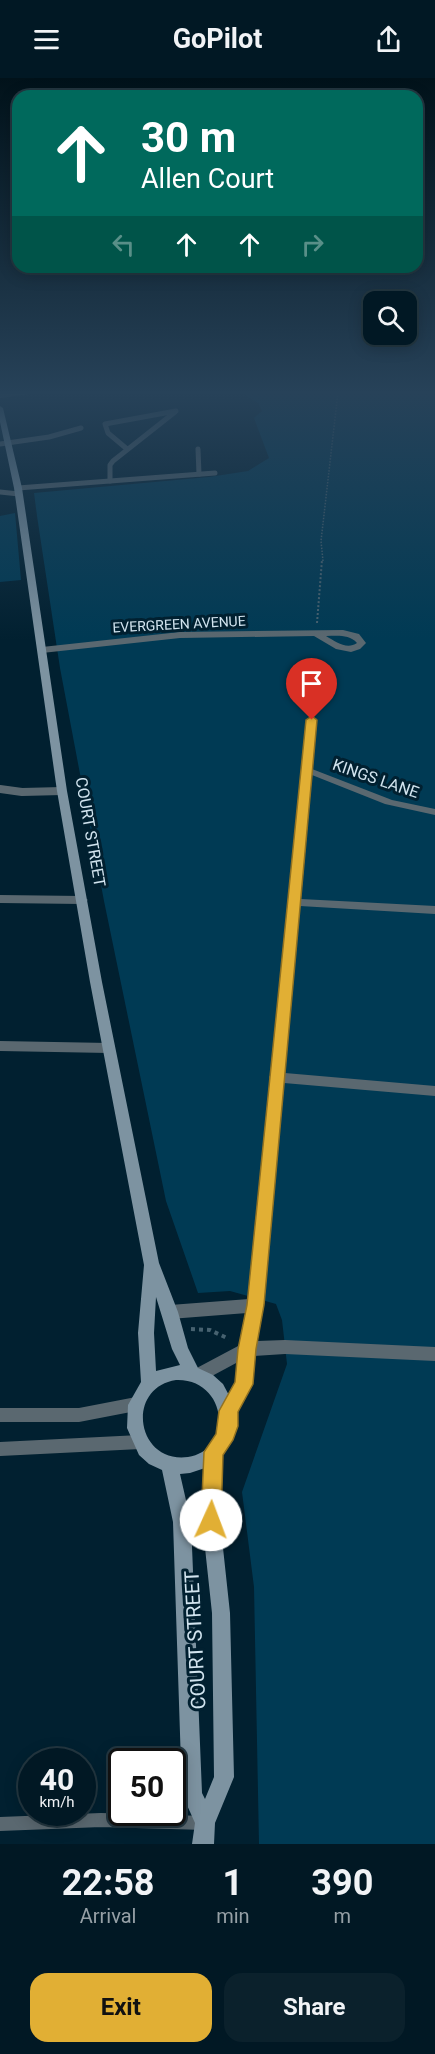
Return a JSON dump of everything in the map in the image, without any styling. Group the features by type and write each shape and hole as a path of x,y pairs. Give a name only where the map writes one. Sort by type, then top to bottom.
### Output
{"main road":[{"name":"COURT STREET","path":"14,474 19,491 62,791 109,1048 152,1263 170,1312 180,1349 195,1374 219,1389 229,1411 226,1433 214,1452 211,1520 221,1613 224,1777 204,1834"},
{"name":"COURT STREET","path":"149,1385 146,1333 152,1263"},
{"path":"195,1374 169,1374 149,1385 136,1404 135,1430 140,1442 152,1455 169,1464 193,1463 214,1452"},
{"name":"COURT STREET","path":"169,1464 182,1522 192,1794 204,1834"}],"street":[{"name":"EVERGREEN AVENUE","path":"42,650 180,635 317,634"},
{"path":"229,1411 244,1384 247,1349 256,1305 276,1077 312,720"},
{"name":"KINGS LANE","path":"307,770 389,802 435,812"},
{"path":"0,899 82,900"},
{"path":"294,902 435,910"},
{"path":"0,1046 109,1048"},
{"path":"276,1077 435,1091"},
{"path":"170,1312 256,1305"},
{"path":"195,1374 247,1349 285,1347 435,1354"}],"lane":[{"path":"110,474 110,481"},
{"path":"0,492 194,474"},
{"path":"0,789 62,791"},
{"path":"0,1415 79,1415 136,1404"},
{"path":"0,1449 140,1442"},
{"path":"0,1824 101,1820 204,1834"}],"path":[{"path":"317,634 316,617 323,567 321,542 329,474"},
{"path":"191,1329 210,1330 229,1339"}],"shaded area":[{"path":"226,474 435,474 435,1844 259,1844 254,1587 242,1492 287,1364 282,1320 276,1304 230,1291 198,1293 166,1201 104,901 60,668 34,493"},
{"path":"15,513 21,580 0,582 0,516"}],"route":[{"path":"211,1520 214,1452 223,1440 228,1426 229,1411 244,1384 247,1349 256,1305 276,1077 312,720"}]}
